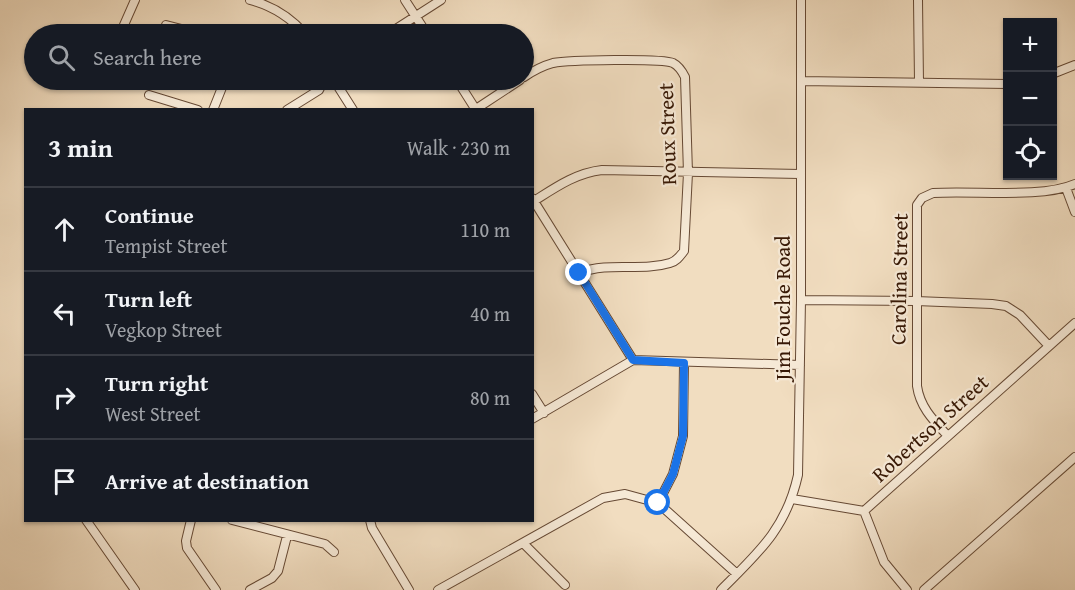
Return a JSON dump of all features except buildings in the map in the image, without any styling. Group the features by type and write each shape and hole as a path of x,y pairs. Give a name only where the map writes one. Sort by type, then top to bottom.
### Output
{"street":[{"path":"124,24 135,0"},
{"path":"250,0 282,13 294,24"},
{"path":"405,0 420,24"},
{"path":"403,24 441,0"},
{"name":"Jim Fouche Road","path":"721,590 776,531 792,500 799,467 801,0"},
{"path":"918,0 919,82"},
{"name":"Roux Street","path":"534,71 562,62 656,61 672,63 682,70 685,77 688,173 684,251 680,257 669,264 601,267 579,273"},
{"path":"1057,72 1075,64"},
{"path":"801,81 1003,84"},
{"path":"214,108 221,90"},
{"path":"290,108 319,90"},
{"path":"340,90 352,108"},
{"path":"464,90 475,108"},
{"name":"Roux Street","path":"477,108 504,90"},
{"path":"149,95 191,108"},
{"path":"534,199 569,179 586,172 602,170 800,174"},
{"name":"Carolina Street","path":"947,435 926,413 918,396 917,205 922,198 933,193 1026,192 1066,188 1075,184"},
{"path":"1066,188 1075,212"},
{"path":"534,202 633,360"},
{"path":"801,300 916,301 1006,306 1020,315 1049,346"},
{"name":"Robertson Street","path":"792,500 864,511 1075,323"},
{"path":"534,418 633,360 800,365"},
{"path":"658,503 673,474 683,436 684,363"},
{"path":"534,397 544,413"},
{"path":"924,590 1075,457"},
{"path":"438,590 580,510 614,495 634,495 658,503 737,574"},
{"path":"864,511 885,562 907,590"},
{"path":"87,522 135,590"},
{"path":"191,522 186,541 187,548 216,590"},
{"path":"239,522 325,544 334,552"},
{"path":"370,522 409,590"},
{"path":"250,590 272,578 278,571 287,536"},
{"path":"523,543 565,585"}],"route":[{"path":"579,273 633,360 684,363 683,436 673,474 658,503"}]}
